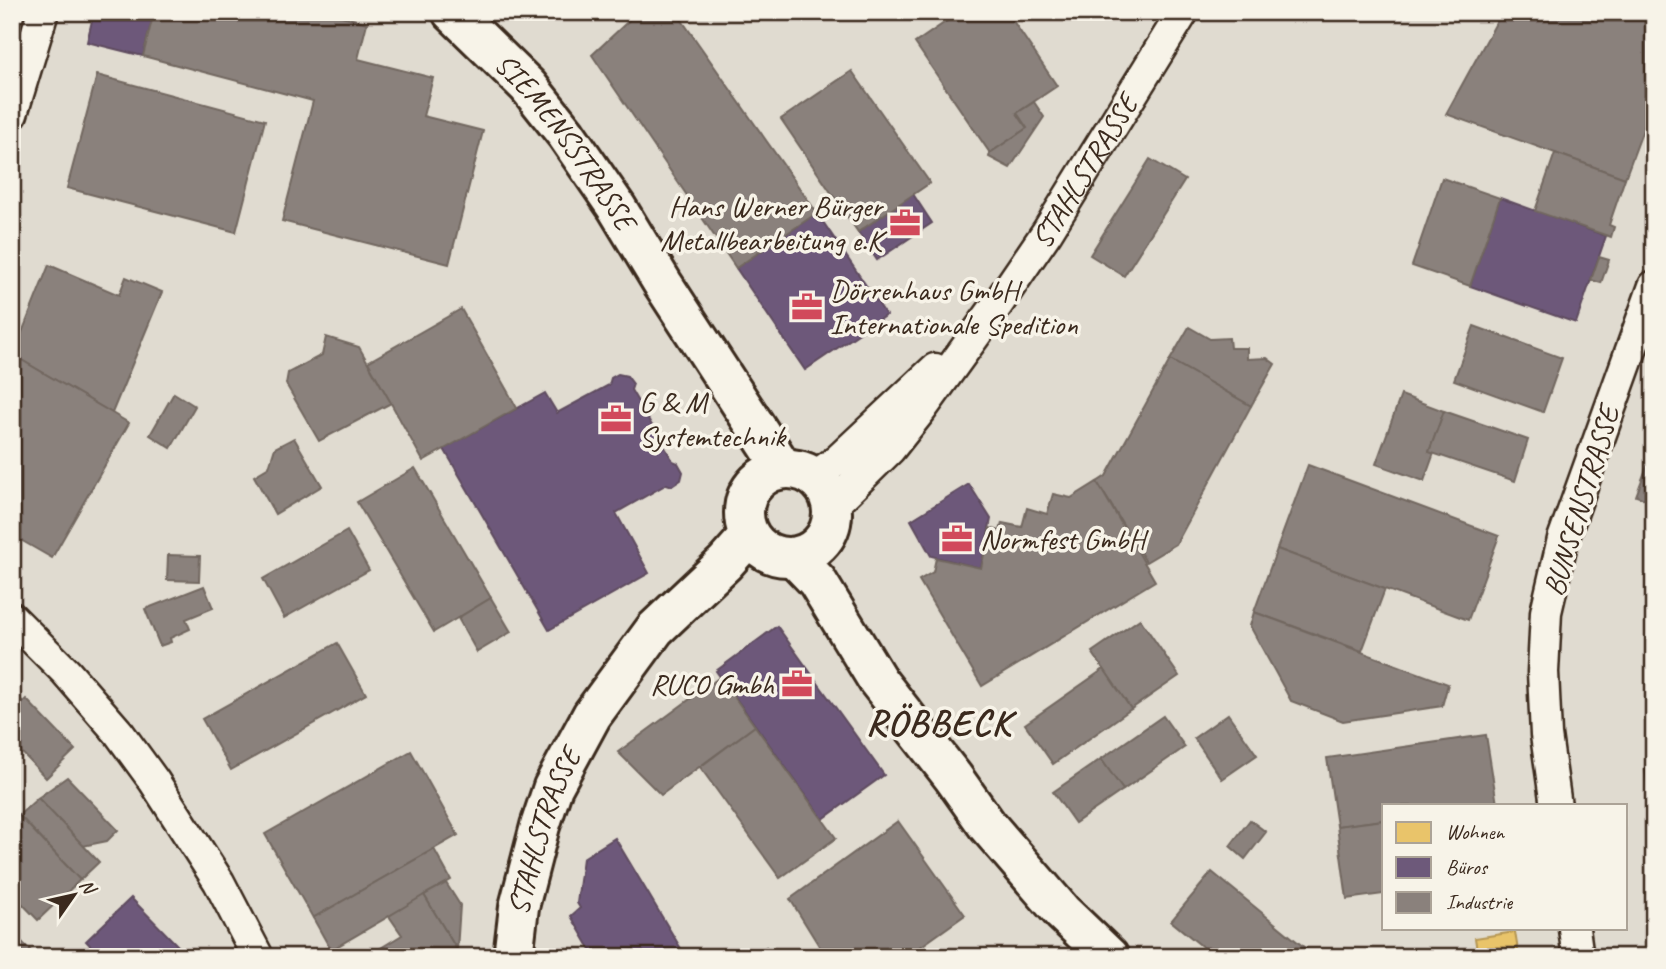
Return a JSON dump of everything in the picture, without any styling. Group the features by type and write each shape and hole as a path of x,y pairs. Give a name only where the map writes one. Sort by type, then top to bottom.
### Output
{"street":[{"path":"12,114 43,12"},
{"name":"SIEMENSSTRASSE","path":"452,12 528,86 566,134 617,208 663,285 746,456 790,516"},
{"name":"STAHLSTRASSE","path":"513,957 519,907 540,826 554,787 592,715 654,629 725,563 890,449 1031,257 1183,12"},
{"name":"BUNSENSTRASSE","path":"1556,804 1543,672 1546,612 1563,539 1654,286"},
{"path":"790,516 817,581 878,681 987,825 1062,912 1109,957"},
{"path":"12,618 66,672 118,733 154,781 219,882 258,957"},
{"path":"1574,930 1578,957"}],"shaded area":[{"path":"12,12 1654,12 1654,957 12,957"}],"building: Wohnen":[{"path":"1515,932 1519,957 1478,957 1475,938"}],"building: Büros":[{"path":"94,12 154,12 143,56 87,42"},
{"path":"913,194 932,223 877,260 858,232"},
{"path":"1500,198 1606,236 1576,323 1470,286"},
{"path":"817,213 886,315 805,370 736,268"},
{"path":"618,374 627,376 633,384 631,390 673,461 678,463 683,472 681,480 672,486 667,484 616,513 649,573 549,630 444,449 545,393 557,413 609,385 611,378"},
{"path":"969,484 991,519 981,568 931,556 911,520"},
{"path":"777,626 884,775 823,819 716,671"},
{"path":"615,838 686,957 595,957 571,916 580,908 577,903 583,858"},
{"path":"131,898 183,951 177,957 101,957 86,941"}],"building: Industrie":[{"path":"154,12 327,12 367,23 358,59 433,78 423,116 483,131 449,264 282,221 313,101 143,56"},
{"path":"638,12 676,12 817,213 736,268 592,55"},
{"path":"960,12 1007,12 1057,86 1017,113 1027,128 990,153 915,43"},
{"path":"1502,12 1654,12 1654,100 1625,178 1446,114"},
{"path":"852,71 930,183 858,232 781,119"},
{"path":"97,75 265,120 236,232 67,188"},
{"path":"1034,102 1044,117 1010,168 989,157 990,153 1027,128 1017,113"},
{"path":"1555,153 1625,178 1609,225 1614,227 1611,237 1535,211"},
{"path":"1150,159 1185,180 1124,276 1090,255"},
{"path":"1442,178 1500,198 1470,286 1412,266"},
{"path":"1599,257 1609,260 1601,283 1591,280"},
{"path":"49,265 119,295 126,277 162,292 112,413 13,355"},
{"path":"461,309 517,408 423,461 368,362"},
{"path":"1474,326 1562,358 1543,412 1454,380"},
{"path":"1189,327 1210,339 1229,338 1230,348 1247,348 1247,359 1267,358 1275,364 1251,406 1170,360"},
{"path":"326,337 359,347 391,403 319,441 286,384 288,373 322,355"},
{"path":"13,355 129,423 52,558 12,535"},
{"path":"1170,360 1251,406 1176,544 1146,562 1097,482 1106,476"},
{"path":"174,393 195,406 171,448 150,435"},
{"path":"1401,395 1444,411 1429,452 1434,453 1424,481 1376,464"},
{"path":"1444,411 1528,440 1515,481 1429,452"},
{"path":"294,438 322,486 275,514 254,476 269,467 275,448"},
{"path":"1654,447 1654,502 1636,496"},
{"path":"1308,465 1499,536 1468,620 1277,549"},
{"path":"415,468 491,598 434,632 357,502"},
{"path":"1097,482 1155,581 982,686 919,580 933,572 936,558 981,568 990,528 1000,531 1002,523 1022,527 1027,508 1047,514 1053,494 1071,498"},
{"path":"347,531 369,570 284,618 263,579"},
{"path":"1277,549 1385,589 1362,651 1254,612"},
{"path":"168,555 200,556 199,581 167,580"},
{"path":"204,586 213,608 186,619 190,629 160,646 145,609"},
{"path":"491,598 511,632 477,652 458,618"},
{"path":"1254,612 1448,684 1442,706 1343,721 1291,701 1250,626"},
{"path":"1140,619 1179,676 1131,709 1092,652"},
{"path":"337,643 366,694 231,770 202,719"},
{"path":"1104,669 1131,709 1053,764 1025,724"},
{"path":"720,677 755,726 661,795 618,752"},
{"path":"12,691 23,702 12,713"},
{"path":"26,699 75,750 46,778 12,742 12,713"},
{"path":"1228,714 1257,755 1222,779 1194,738"},
{"path":"1163,716 1185,747 1123,790 1101,759"},
{"path":"755,726 836,838 780,878 700,767"},
{"path":"1486,735 1497,804 1382,804 1382,820 1337,826 1327,758"},
{"path":"411,751 458,835 313,918 265,834"},
{"path":"1101,759 1123,790 1075,823 1053,792"},
{"path":"1654,767 1654,836 1645,768"},
{"path":"67,777 118,830 107,841 83,846 38,798"},
{"path":"38,798 99,862 80,880 19,815"},
{"path":"12,808 80,880 38,920 12,893"},
{"path":"1250,820 1266,832 1245,859 1230,846"},
{"path":"1382,820 1382,894 1347,899 1337,826"},
{"path":"898,821 965,915 906,957 826,957 790,899"},
{"path":"434,849 451,880 331,950 313,918"},
{"path":"1212,872 1316,957 1215,957 1171,921"},
{"path":"446,883 460,905 457,950 424,895"},
{"path":"424,895 457,950 457,957 366,957 402,935 389,916"},
{"path":"12,932 37,957 12,957"},
{"path":"766,947 771,957 750,957"}],"place":[{"name":"Hans Werner Bürger Metallbearbeitung e.K","path":"905,223"},
{"name":"Dörrenhaus GmbH Internationale Spedition","path":"807,307"},
{"name":"G & M Systemtechnik","path":"616,419"},
{"name":"Normfest GmbH","path":"957,539"},
{"name":"RUCO Gmbh","path":"797,684"}],"district":[{"name":"RÖBBECK","path":"939,722"}]}
